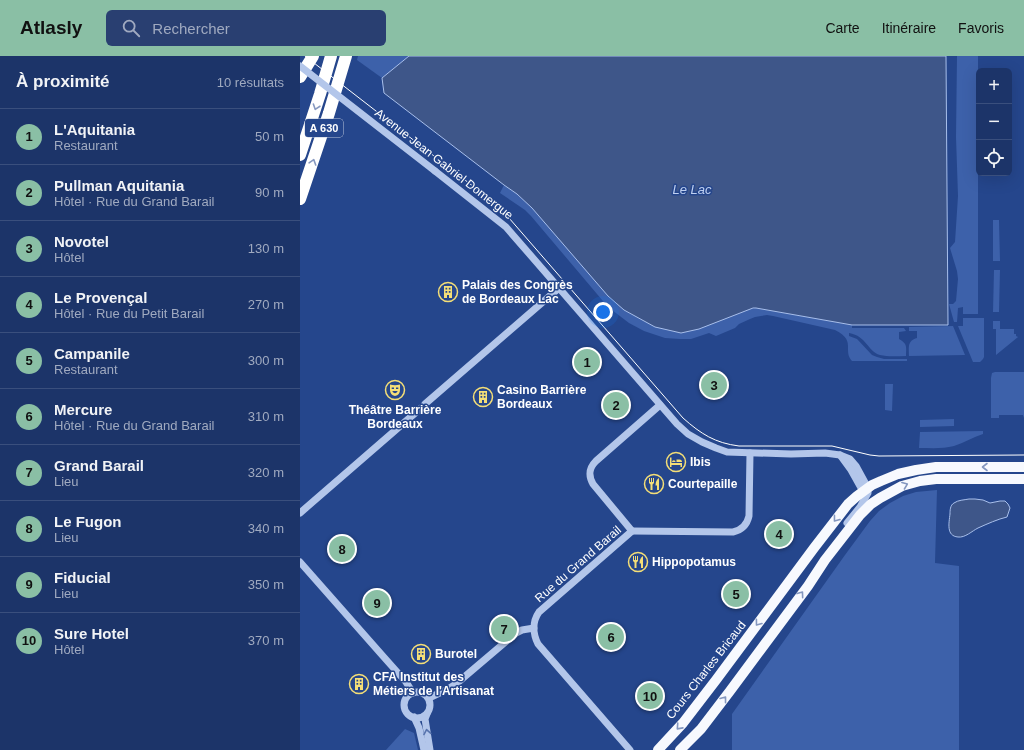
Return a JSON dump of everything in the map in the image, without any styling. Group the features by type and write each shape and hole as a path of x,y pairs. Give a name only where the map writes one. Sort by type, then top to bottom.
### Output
{"highway":[{"path":"300,77 313,56"},
{"name":"A 630","path":"300,155 331,56"},
{"name":"A 630","path":"300,199 329,113 346,56"}],"main road":[{"name":"Cours Charles Bricaud","path":"658,750 683,723 848,504 867,495 881,481 898,474 924,468 1024,467"},
{"name":"Cours Charles Bricaud","path":"867,495 880,498 902,486 920,480 1024,478"},
{"name":"Cours Charles Bricaud","path":"680,750 701,728 730,691 808,586 825,560 860,515 867,495"}],"street":[{"name":"Avenue Jean Gabriel Domergue","path":"300,66 506,227 660,405 688,434 702,442 727,452 791,454 825,453 840,455 850,459 856,466 867,495"},
{"path":"300,513 559,288"},
{"name":"Rue du Grand Barail","path":"534,628 536,616 539,612 632,531 593,484 590,479 589,472 596,461 660,405"},
{"path":"632,531 733,532 739,530 748,522 749,516 750,453"},
{"path":"300,562 406,682 412,693"},
{"path":"429,698 456,684 516,633 522,630 534,628 538,644 630,750"},
{"path":"427,714 421,717 414,717 408,714 405,706 406,698 412,693 420,692 429,698 430,706 427,714 425,719 430,750"},
{"path":"414,717 419,728 424,750"}],"shaded area":[{"path":"358,56 409,56 382,78 357,60"},
{"path":"957,56 978,56 978,68 976,68 976,176 978,176 978,314 963,314 963,307 958,308 957,322 954,322 949,304 953,304 956,301 958,279 950,248 955,242 958,196 956,137"},
{"path":"504,185 517,194 532,208 624,310 655,327 756,308 852,325 852,328 904,328 906,331 899,332 899,339 905,344 906,356 880,355 872,350 860,337 849,333 849,336 857,339 872,355 884,359 907,359 907,361 852,361 849,357 846,338 835,330 767,315 750,319 739,324 735,328 716,336 709,333 691,339 665,338 644,331 629,323 608,307 531,216 525,210 500,193"},
{"path":"993,220 999,220 1000,261 993,261"},
{"path":"994,270 1000,270 999,312 993,312"},
{"path":"963,318 984,318 984,357 980,362 973,362 958,326 963,326"},
{"path":"993,321 1000,321 1000,329 1014,329 1014,334 1018,337 996,355 996,329 993,329"},
{"path":"953,326 965,355 909,356 909,345 914,339 917,338 917,331 909,331 909,327"},
{"path":"1024,372 1024,418 1023,415 999,415 999,418 991,418 991,378 992,373"},
{"path":"885,384 893,384 892,411 885,410"},
{"path":"954,419 954,426 920,427 920,420"},
{"path":"983,431 983,434 954,446 941,448 919,448 920,432"},
{"path":"937,490 935,563 959,566 959,750 732,750 732,714 870,521 879,511 903,496 916,492"},
{"path":"405,729 414,733 418,750 386,750"}],"water":[{"name":"Le Lac","path":"409,56 946,56 948,325 852,325 753,308 699,329 681,333 655,327 624,310 608,296 532,208 517,194 384,93 382,78"},
{"path":"969,499 983,500 990,503 1005,501 1010,508 1007,517 981,526 961,537 954,536 950,532 949,528 951,507 957,501"}],"tram line":[{"path":"305,56 498,207 683,418 696,429 709,437 730,445 832,446 879,456 1024,455"}],"place":[{"name":"Palais des Congrès de Bordeaux Lac","path":"448,292"},
{"name":"L'Aquitania","path":"587,362"},
{"name":"Novotel","path":"714,385"},
{"name":"Théâtre Barrière Bordeaux","path":"395,390"},
{"name":"Casino Barrière Bordeaux","path":"483,397"},
{"name":"Pullman Aquitania","path":"616,405"},
{"name":"Ibis","path":"676,462"},
{"name":"Courtepaille","path":"654,484"},
{"name":"Le Provençal","path":"779,534"},
{"name":"Le Fugon","path":"342,549"},
{"name":"Hippopotamus","path":"638,562"},
{"name":"Campanile","path":"736,594"},
{"name":"Fiducial","path":"377,603"},
{"name":"Grand Barail","path":"504,629"},
{"name":"Mercure","path":"611,637"},
{"name":"Burotel","path":"421,654"},
{"name":"CFA Institut des Métiers de l'Artisanat","path":"359,684"},
{"name":"Sure Hotel","path":"650,696"}]}
